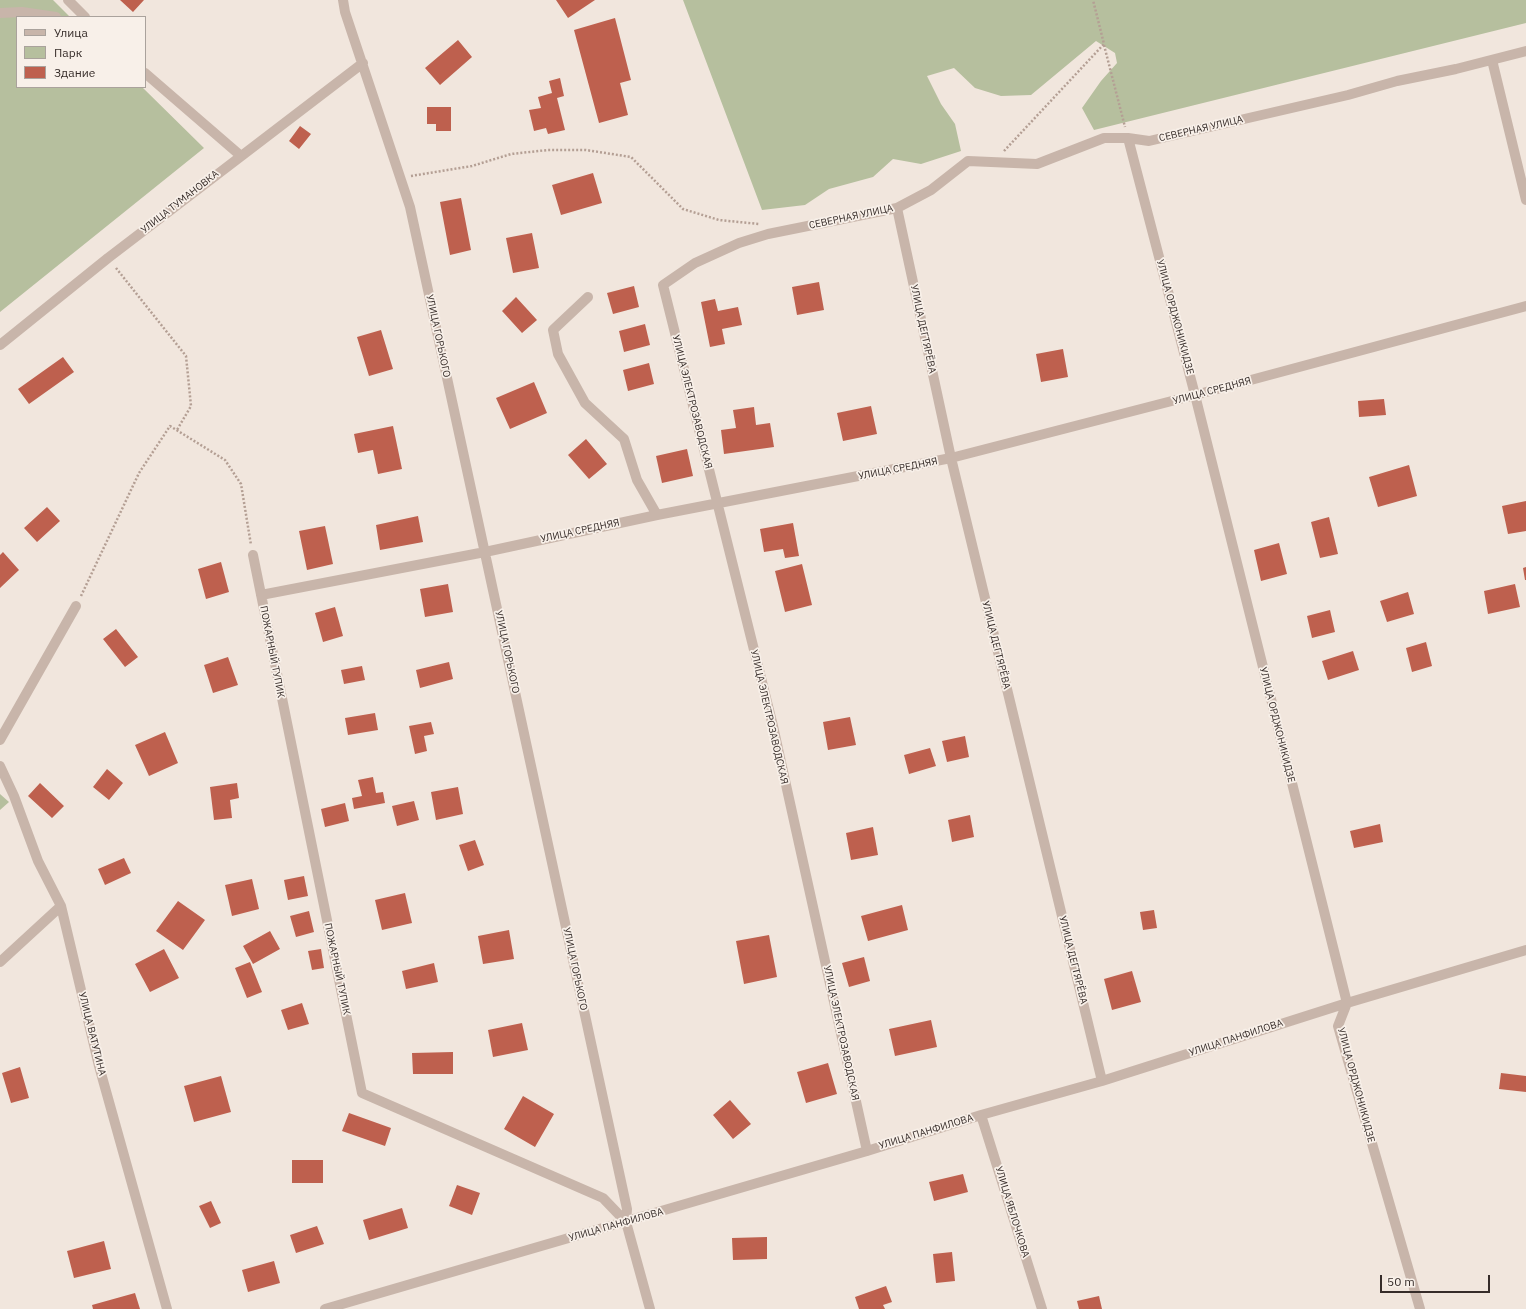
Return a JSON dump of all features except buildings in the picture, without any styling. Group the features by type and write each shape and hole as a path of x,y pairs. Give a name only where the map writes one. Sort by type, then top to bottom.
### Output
{"street":[{"path":"68,0 84,16"},
{"name":"УЛИЦА ГОРЬКОГО","path":"343,0 345,12 410,207 628,1209 626,1222 650,1309"},
{"path":"0,12 22,12 49,16"},
{"name":"СЕВЕРНАЯ УЛИЦА","path":"663,285 695,262 739,243 768,234 897,208 931,190 968,161 1037,164 1104,138 1128,138 1149,141 1492,60 1526,50"},
{"path":"1492,60 1526,200"},
{"name":"УЛИЦА ТУМАНОВКА","path":"0,345 108,258 363,63"},
{"path":"146,73 241,156"},
{"name":"УЛИЦА ОРДЖОНИКИДЗЕ","path":"1128,138 1196,395 1347,1003 1338,1026 1420,1309"},
{"name":"УЛИЦА ДЕГТЯРЁВА","path":"897,208 951,458 1102,1081"},
{"name":"УЛИЦА ЭЛЕКТРОЗАВОДСКАЯ","path":"663,285 716,505 772,726 867,1151"},
{"path":"588,297 553,330 558,354 585,403 624,439 637,480 657,515"},
{"name":"УЛИЦА СРЕДНЯЯ","path":"261,595 485,552 657,515 716,505 951,458 1196,395 1526,306"},
{"name":"ПОЖАРНЫЙ ТУПИК","path":"253,555 362,1093 604,1198 626,1222"},
{"path":"0,740 76,606"},
{"name":"УЛИЦА ВАТУТИНА","path":"0,766 14,796 38,861 61,906 101,1074 167,1309"},
{"path":"0,962 61,906"},
{"name":"УЛИЦА ПАНФИЛОВА","path":"325,1309 867,1151 981,1115 1102,1081 1347,1003 1526,950"},
{"name":"УЛИЦА ЯБЛОЧКОВА","path":"981,1115 1042,1309"}],"path":[{"path":"1093,0 1128,138"},
{"path":"994,161 1104,44"},
{"path":"401,178 472,166 510,154 548,150 586,150 631,157 683,209 719,220 763,224"},
{"path":"108,258 186,356 191,406 177,430"},
{"path":"76,606 139,473 170,426 225,460 241,484 253,555"}],"green space":[{"path":"0,0 53,0 69,16 16,16 16,88 143,88 204,148 0,312"},
{"path":"683,0 1526,0 1526,23 1094,130 1082,108 1101,81 1117,63 1115,53 1096,41 1031,95 1001,96 975,88 954,68 927,76 941,104 955,124 961,151 921,164 893,159 873,177 829,189 805,205 762,210"},
{"path":"0,794 9,802 0,810"}]}
